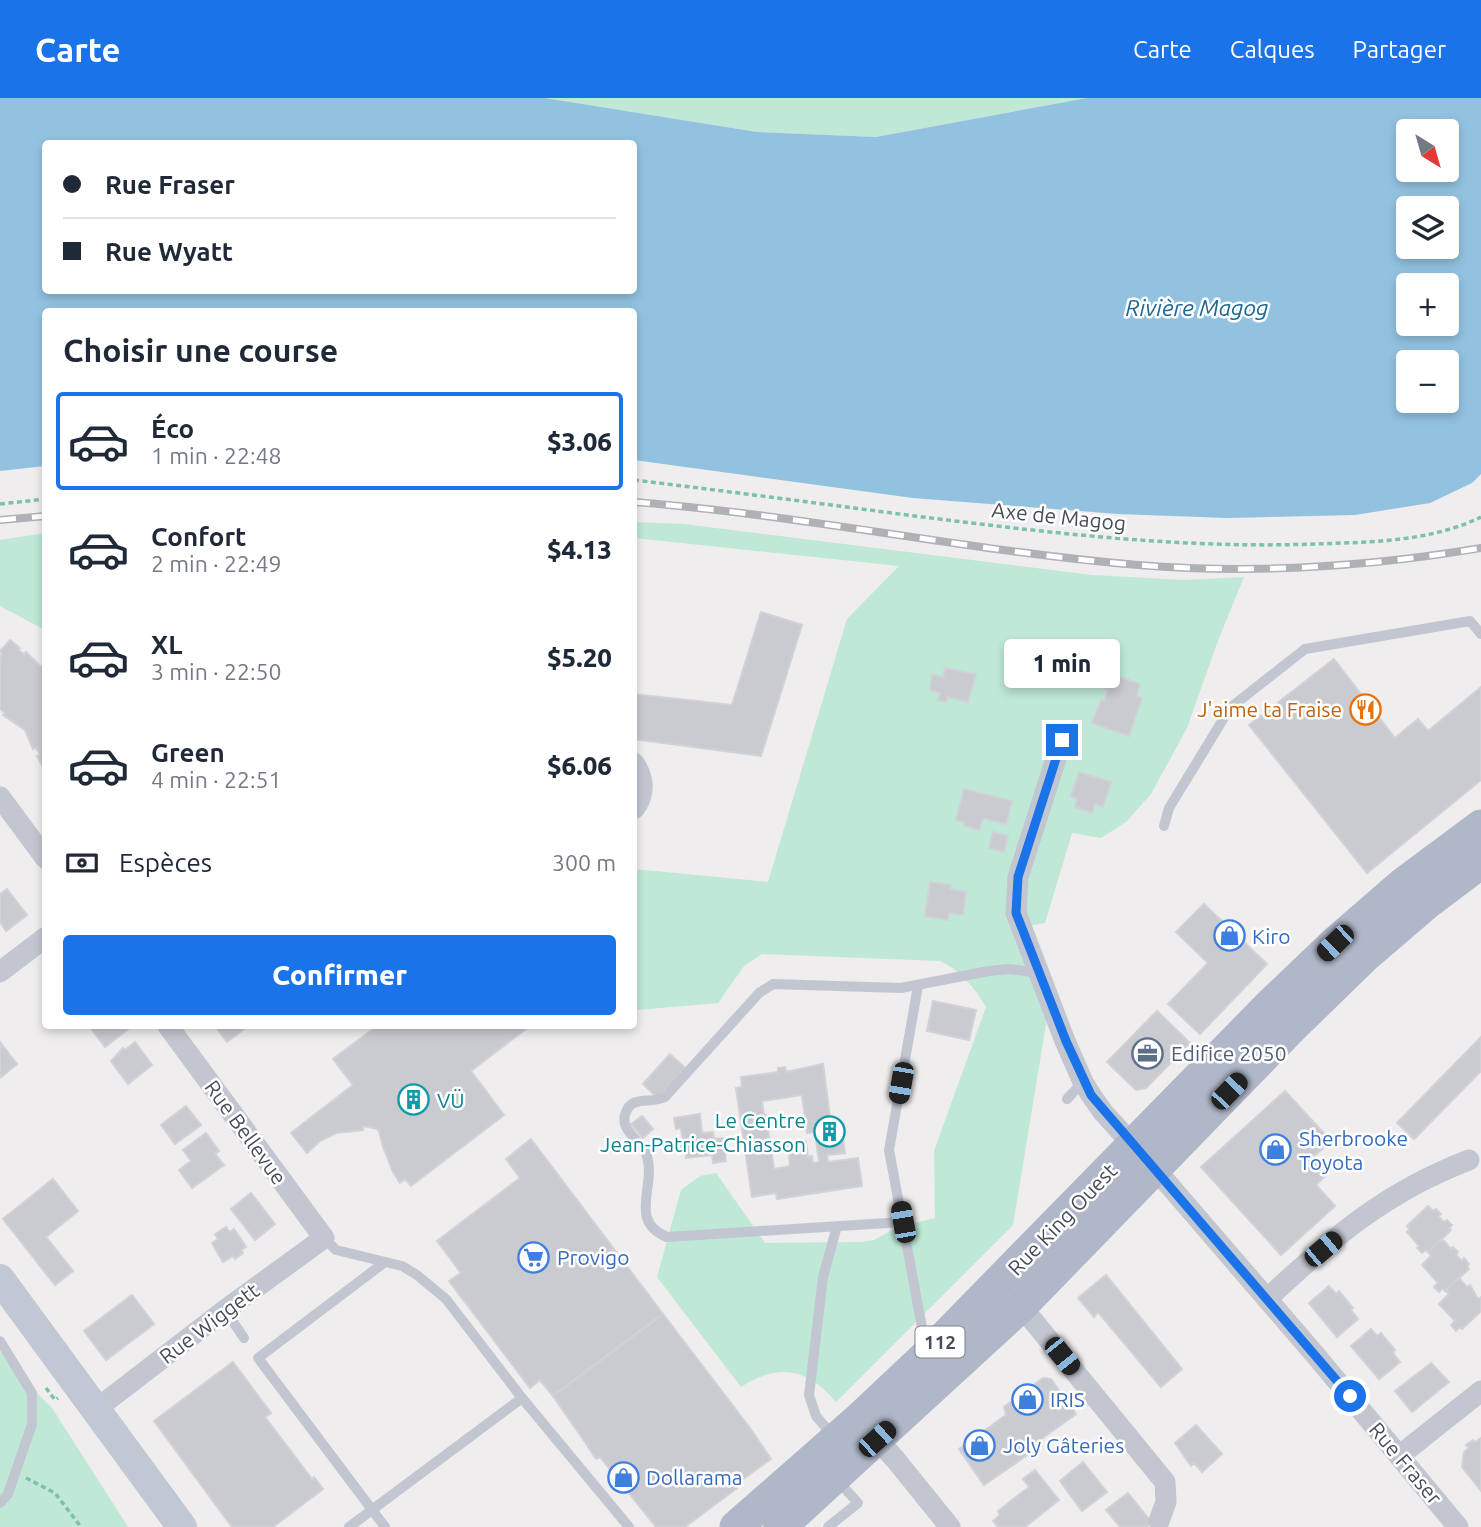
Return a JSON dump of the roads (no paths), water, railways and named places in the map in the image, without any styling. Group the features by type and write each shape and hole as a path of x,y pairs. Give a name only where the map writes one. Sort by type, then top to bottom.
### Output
{"main road":[{"name":"Rue King Ouest","path":"736,1527 1021,1306 1268,1007 1335,943 1403,884 1481,826"},
{"name":"Rue King Ouest","path":"780,1527 835,1478 857,1433 927,1355 1144,1157 1292,1027 1365,957 1481,862"},
{"path":"0,1279 182,1527"},
{"path":"95,1410 104,1447 162,1527"}],"street":[{"name":"Rue Fraser","path":"1062,740 1018,877 1016,913 1083,1082 1103,1112 1267,1299 1458,1527"},
{"path":"637,768 643,783 642,794 637,803"},
{"path":"0,797 42,854"},
{"path":"10,969 41,945"},
{"name":"Rue Bellevue","path":"170,1029 324,1238"},
{"path":"1267,1299 1370,1211 1418,1182 1469,1160"},
{"name":"Rue Wiggett","path":"95,1410 177,1338 225,1310 324,1238"},
{"path":"1021,1306 1165,1482 1166,1502 1159,1521"},
{"path":"1399,1456 1481,1391"},
{"path":"857,1433 945,1525"}],"lane":[{"path":"1164,826 1169,808 1230,708 1305,649 1470,621 1481,634"},
{"path":"903,1222 676,1237 653,1232 648,1224 646,1210 648,1159 625,1124 624,1115 631,1104 639,1100 658,1101 665,1097 766,987 773,984 901,988 989,971 1009,969 1040,973"},
{"path":"918,986 888,1150 927,1355"},
{"path":"1067,1099 1083,1082"},
{"path":"837,1226 823,1277 809,1395 816,1416 857,1433"},
{"path":"324,1238 336,1250 402,1266 446,1299 522,1398 629,1527"},
{"path":"385,1262 258,1358 385,1527"},
{"path":"225,1310 244,1338"},
{"path":"0,1341 32,1393 32,1424 8,1494 0,1503"},
{"path":"349,1527 522,1398"},
{"path":"828,1527 858,1503 835,1478"}],"water":[{"name":"Rivière Magog","path":"0,98 545,98 757,132 876,137 1087,98 1481,98 1481,474 1472,483 1430,503 1355,515 1227,518 1118,514 913,498 637,460 637,308 42,308 42,466 0,471"}],"railway":[{"path":"637,502 760,515 1075,559 1181,568 1310,567 1396,560 1481,548"},
{"path":"0,520 42,516"}],"place":[{"name":"J'aime ta Fraise","path":"1365,709"},
{"name":"Kiro","path":"1229,936"},
{"name":"Edifice 2050","path":"1148,1053"},
{"name":"VÜ","path":"414,1100"},
{"name":"Le Centre Jean-Patrice-Chiasson","path":"829,1132"},
{"name":"Sherbrooke Toyota","path":"1276,1150"},
{"name":"Provigo","path":"534,1257"},
{"name":"IRIS","path":"1027,1399"},
{"name":"Joly Gâteries","path":"980,1445"},
{"name":"Dollarama","path":"623,1477"}]}
